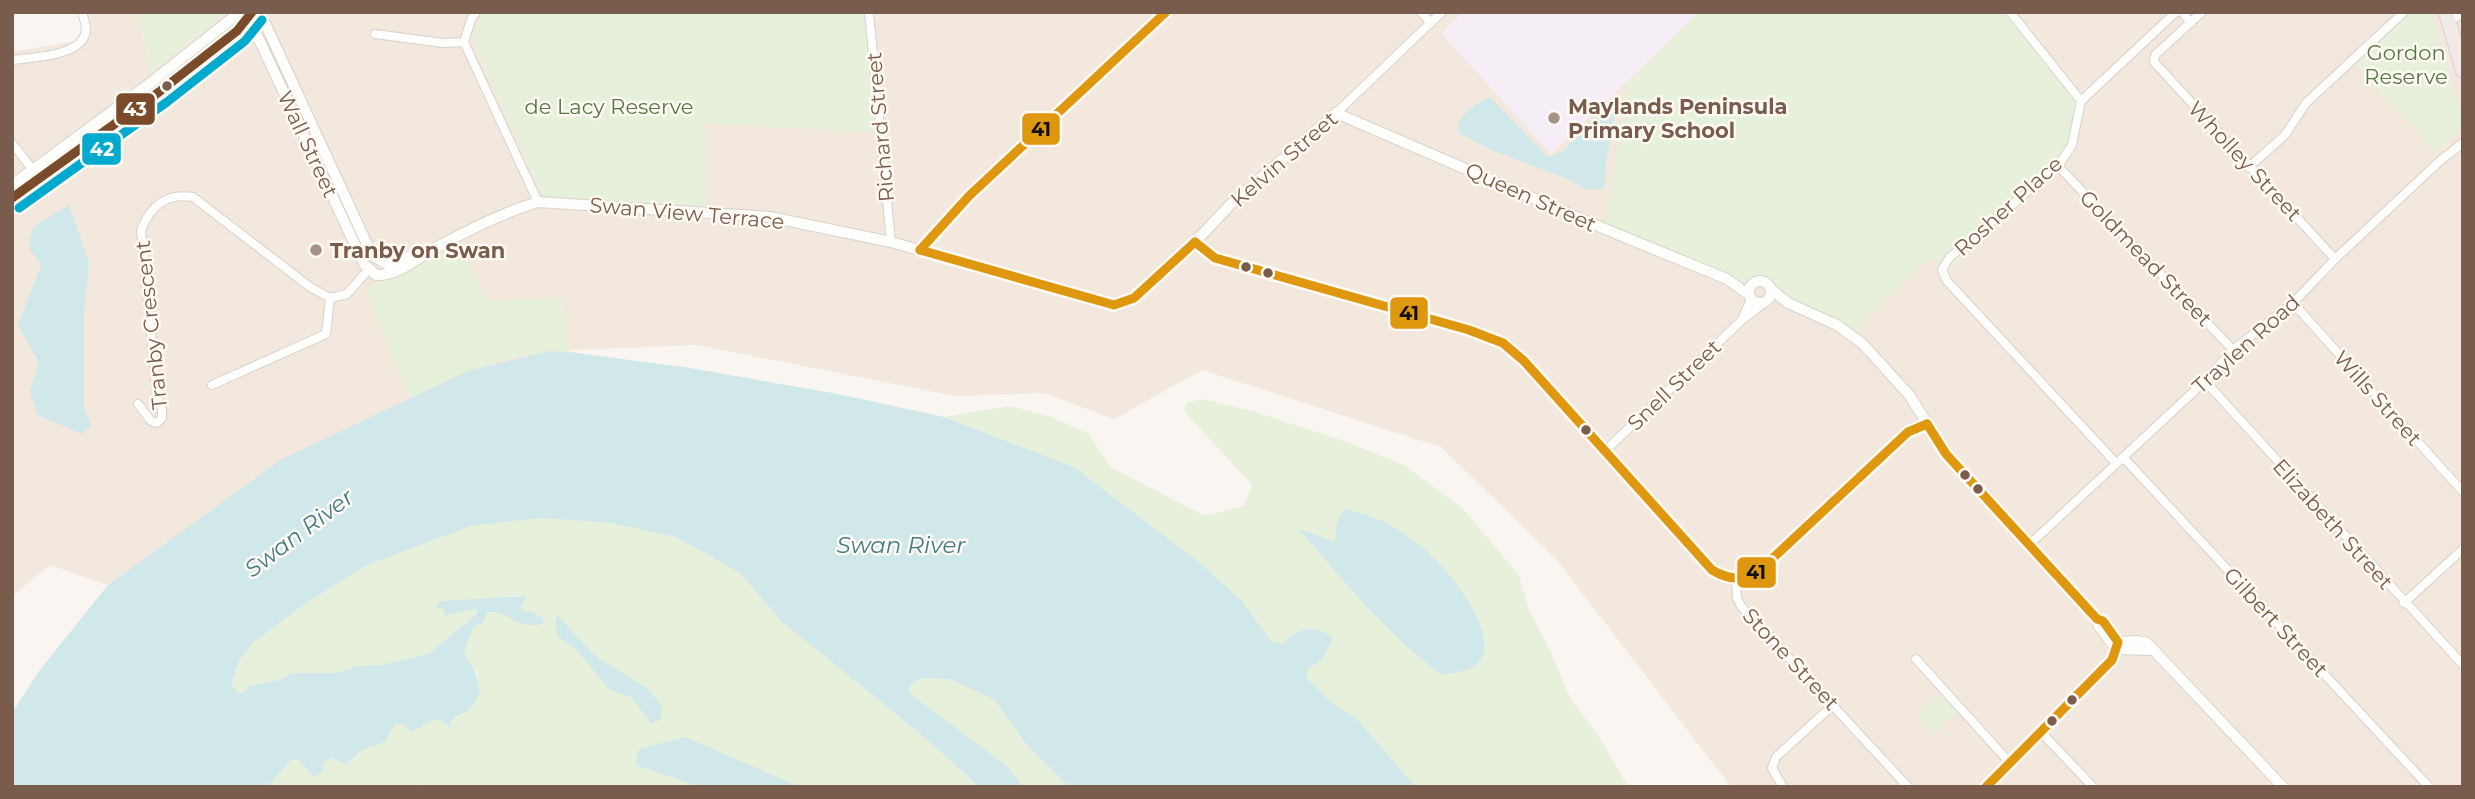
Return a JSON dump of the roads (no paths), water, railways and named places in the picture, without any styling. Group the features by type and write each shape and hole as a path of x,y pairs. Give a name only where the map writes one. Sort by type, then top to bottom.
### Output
{"highway":[{"path":"2447,17 2463,71"}],"street":[{"path":"12,60 74,49 83,41 86,30 82,12"},
{"name":"Wall Street","path":"258,12 282,74 372,273"},
{"path":"476,12 464,42 538,202"},
{"name":"Richard Street","path":"869,12 891,243"},
{"path":"920,250 970,196 1166,12"},
{"path":"1421,12 1431,23"},
{"name":"Kelvin Street","path":"1124,303 1134,298 1195,242 1231,204 1336,113 1442,12"},
{"path":"2010,12 2081,101 2176,12"},
{"path":"2182,12 2191,23 2202,12"},
{"path":"2249,167 2285,135 2306,103 2404,12"},
{"path":"2447,17 2463,13"},
{"path":"12,185 244,15"},
{"path":"12,198 159,92 244,15"},
{"name":"Wall Street","path":"244,15 282,74"},
{"name":"Wholley Street","path":"2191,23 2155,55 2154,62 2335,259"},
{"path":"375,34 443,43 464,42"},
{"name":"Rosher Place","path":"1942,270 1949,258 2058,166 2072,145 2081,101"},
{"name":"Queen Street","path":"1336,113 1727,279 1753,283 1764,281 1768,298 1750,297 1727,279"},
{"path":"99,120 106,130"},
{"path":"12,143 40,178"},
{"name":"Traylen Road","path":"2029,545 2205,381 2233,350 2293,303 2335,259 2441,160 2463,143"},
{"name":"Goldmead Street","path":"2058,166 2233,350"},
{"name":"Tranby Crescent","path":"138,404 151,421 157,423 162,418 157,396 142,230 154,206 165,198 180,195 193,197 310,287 331,298"},
{"name":"Swan View Terrace","path":"372,273 384,275 398,270 420,256 518,208 538,202 770,217 920,250 1106,303 1124,303"},
{"name":"Wall Street","path":"349,218 372,255 383,263"},
{"name":"Stone Street","path":"1195,242 1215,258 1469,330 1503,344 1524,361 1712,570 1724,578 1736,580 1737,598 1741,606 1908,787"},
{"name":"Swan View Terrace","path":"383,263 388,265 413,255 420,256"},
{"name":"Gilbert Street","path":"1942,270 1947,281 2428,787"},
{"path":"212,385 326,334 331,298 348,294 372,273"},
{"path":"1750,297 1753,283"},
{"name":"Snell Street","path":"1742,320 1750,297"},
{"path":"1768,298 1788,303 1837,325 1863,344 1910,396 1946,454 2097,619 2098,625 2117,646 2155,650 2283,787"},
{"name":"Snell Street","path":"1606,450 1768,298"},
{"name":"Wills Street","path":"2293,303 2463,492"},
{"name":"Elizabeth Street","path":"2205,381 2463,665"},
{"path":"1736,580 1747,578 1759,570 1908,432 1927,424"},
{"path":"2404,603 2463,549"},
{"path":"1986,787 2112,660 2117,646"},
{"path":"1916,659 2010,763"},
{"path":"1783,787 1772,768 1776,757 1833,705"},
{"path":"2041,732 2094,787"}],"water":[{"path":"1490,97 1548,157 1564,151 1612,102 1616,107 1604,189 1585,189 1570,180 1492,150 1459,133 1458,123 1470,108"},
{"path":"69,205 89,262 84,312 84,407 91,426 82,434 37,415 30,391 39,362 18,325 41,265 29,248 32,228"},
{"name":"Swan River","path":"549,351 690,368 838,394 944,417 1074,467 1199,562 1242,601 1271,641 1283,644 1295,634 1307,629 1320,630 1333,638 1322,660 1307,669 1307,678 1333,704 1356,718 1416,787 1069,787 1024,742 995,700 950,679 924,678 914,681 908,689 914,697 1006,765 1023,787 980,787 917,731 781,621 740,573 676,537 611,523 541,518 471,526 365,566 299,608 254,642 240,659 231,684 237,692 244,693 249,686 280,680 292,673 335,673 359,666 384,665 430,653 477,614 477,610 473,609 445,616 443,608 437,608 436,604 442,601 524,596 526,599 521,607 522,611 532,612 544,619 543,624 526,624 488,612 483,622 473,628 464,651 475,673 479,690 472,706 451,720 450,728 442,721 433,720 412,732 402,724 396,724 384,742 363,750 345,764 332,758 325,762 322,772 314,777 299,760 291,760 267,787 12,787 12,713 39,671 108,585 282,459 468,371"},
{"path":"1344,508 1380,520 1397,529 1425,550 1446,571 1469,603 1484,636 1484,651 1478,663 1466,670 1442,675 1384,625 1299,529 1335,542 1336,525"},
{"path":"557,615 595,656 648,689 662,706 661,718 652,724 631,697 609,689 575,648 558,637 555,622"},
{"path":"685,737 800,787 702,787 636,765 639,749"}],"place":[{"name":"Maylands Peninsula Primary School","path":"1554,118"},
{"name":"Tranby on Swan","path":"316,250"}],"park label":[{"name":"Gordon Reserve","path":"2406,64"},
{"name":"de Lacy Reserve","path":"609,106"}]}
